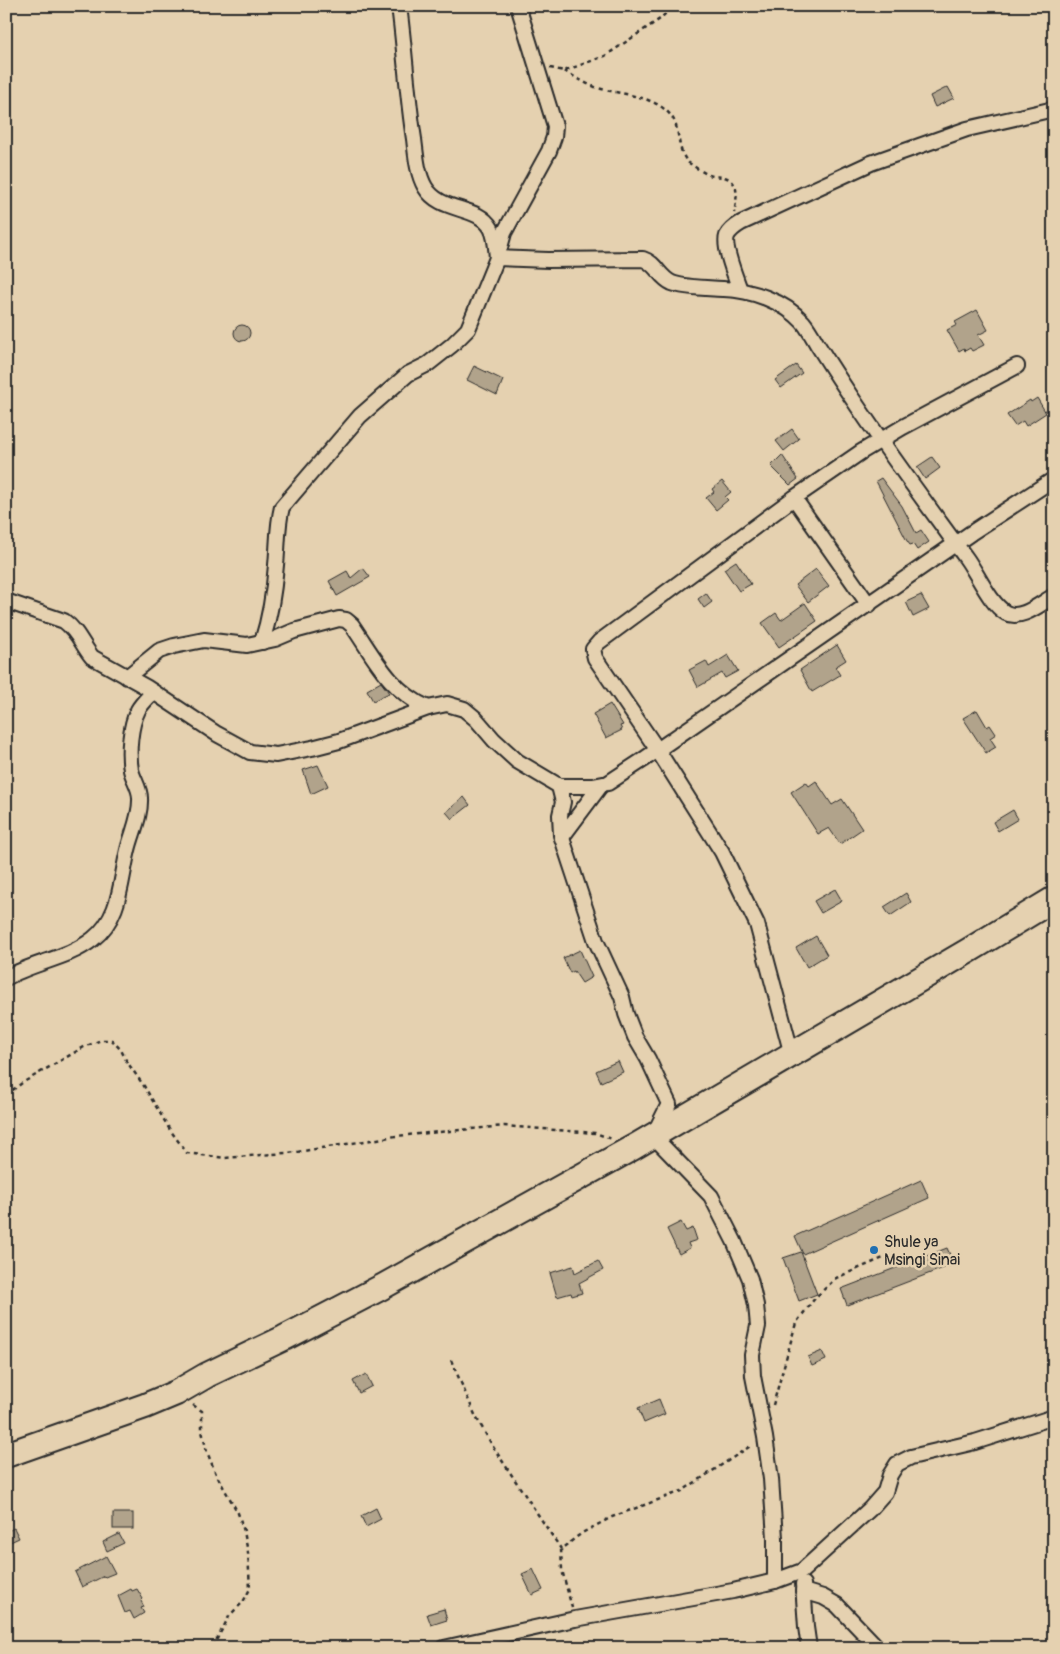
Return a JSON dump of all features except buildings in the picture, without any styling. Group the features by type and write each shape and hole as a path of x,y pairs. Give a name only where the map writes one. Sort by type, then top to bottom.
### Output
{"highway":[{"path":"6,1455 145,1406 176,1393 207,1375 284,1338 382,1287 644,1141 1054,899"}],"street":[{"path":"400,6 408,102 419,170 424,185 431,196 443,204 482,218 493,233 497,258"},
{"path":"262,642 270,618 276,565 278,523 282,506 360,416 408,374 428,364 452,345 468,329 497,258 504,233 549,150 554,137 555,126 518,6"},
{"path":"740,290 727,248 727,237 730,231 742,223 871,163 967,129 1054,109"},
{"path":"497,258 548,260 643,259 653,264 660,275 672,283 703,288 740,290 761,296 780,305 802,322 841,383 926,505 956,544 997,605 1006,613 1015,616 1054,596"},
{"path":"792,1055 757,924 722,852 657,749 594,658 593,649 794,498 862,452 1017,366"},
{"path":"6,601 64,621 73,627 80,636 92,657 153,692 217,734 250,752 276,755 339,741 428,708 447,704 464,709 517,761 558,786 601,785 608,783 1054,478"},
{"path":"794,498 869,605"},
{"path":"126,677 159,651 183,644 204,640 247,645 339,618 346,620 352,625 389,680 403,694 428,708"},
{"path":"6,978 38,963 76,950 93,939 110,922 123,881 140,799 130,762 134,721 139,708 153,692"},
{"path":"562,837 601,785"},
{"path":"558,786 563,802 560,827 562,837 596,941 622,997 635,1037 648,1059 669,1104 644,1141 711,1196 734,1241 750,1279 756,1305 758,1326 752,1355 753,1376 765,1437 773,1506 775,1581"},
{"path":"444,1648 575,1619 710,1596 775,1581 802,1571 870,1509 885,1492 890,1475 897,1464 912,1457 975,1442 1054,1417"},
{"path":"802,1571 809,1648"},
{"path":"803,1591 823,1597 837,1605 878,1648"}],"path":[{"path":"564,71 605,56 660,19 673,6"},
{"path":"536,65 564,71 595,87 646,100 666,111 672,117 682,152 688,161 708,174 727,178 735,186 737,193 730,231"},
{"path":"6,1095 22,1083 84,1047 101,1040 112,1040 144,1086 170,1130 188,1153 234,1158 297,1152 396,1136 504,1126 595,1133 644,1141"},
{"path":"772,1410 796,1323 815,1298 836,1278 896,1253"},
{"path":"451,1360 476,1417 495,1450 561,1548 562,1570 575,1619"},
{"path":"176,1393 202,1411 202,1431 207,1452 216,1474 238,1513 248,1553 250,1589 243,1602 230,1615 212,1648"},
{"path":"561,1548 582,1533 612,1517 682,1491 765,1437"}],"place":[{"name":"Shule ya Msingi Sinai","path":"874,1250"}]}
